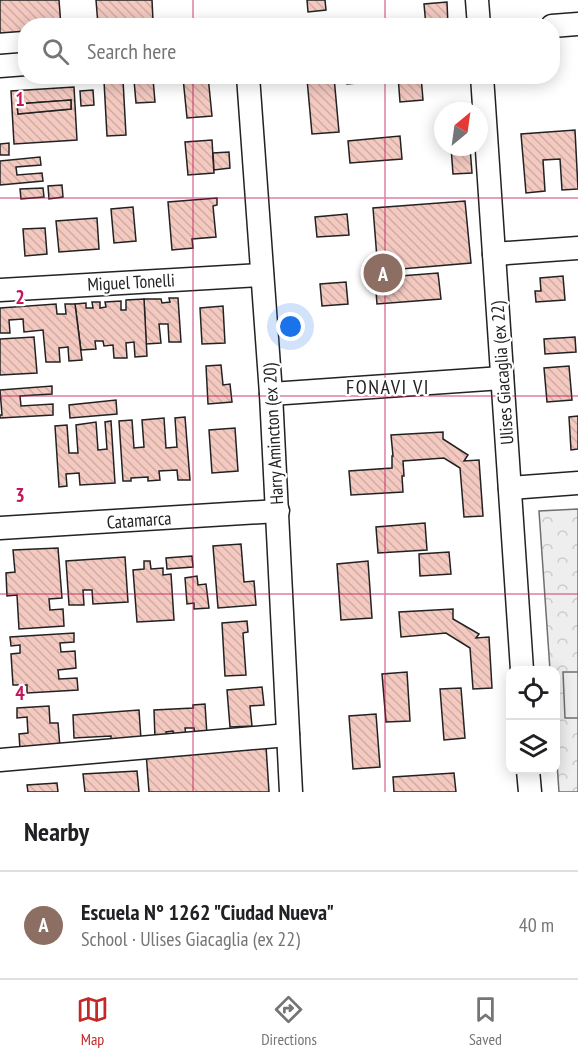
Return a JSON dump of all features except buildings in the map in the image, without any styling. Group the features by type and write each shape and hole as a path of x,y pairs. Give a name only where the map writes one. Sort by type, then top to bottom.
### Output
{"street":[{"path":"477,0 478,18"},
{"path":"560,25 578,24"},
{"path":"0,66 18,65"},
{"name":"Harry Amincton (ex 20)","path":"249,84 271,394 291,792"},
{"name":"Ulises Giacaglia (ex 22)","path":"483,84 522,666"},
{"path":"494,254 578,248"},
{"name":"Miguel Tonelli","path":"0,290 262,275"},
{"path":"271,394 502,378"},
{"path":"510,488 578,483"},
{"name":"Catamarca","path":"0,528 278,511"},
{"path":"0,760 288,735"},
{"path":"528,774 530,792"}],"green space":[{"path":"578,509 578,792 559,792 560,666 550,666 539,511"},
{"path":"563,672 578,672 578,718 565,718"}],"place":[{"name":"Escuela N° 1262 \"Ciudad Nueva\"","path":"383,273"}],"district":[{"name":"FONAVI VI","path":"388,387"}]}
